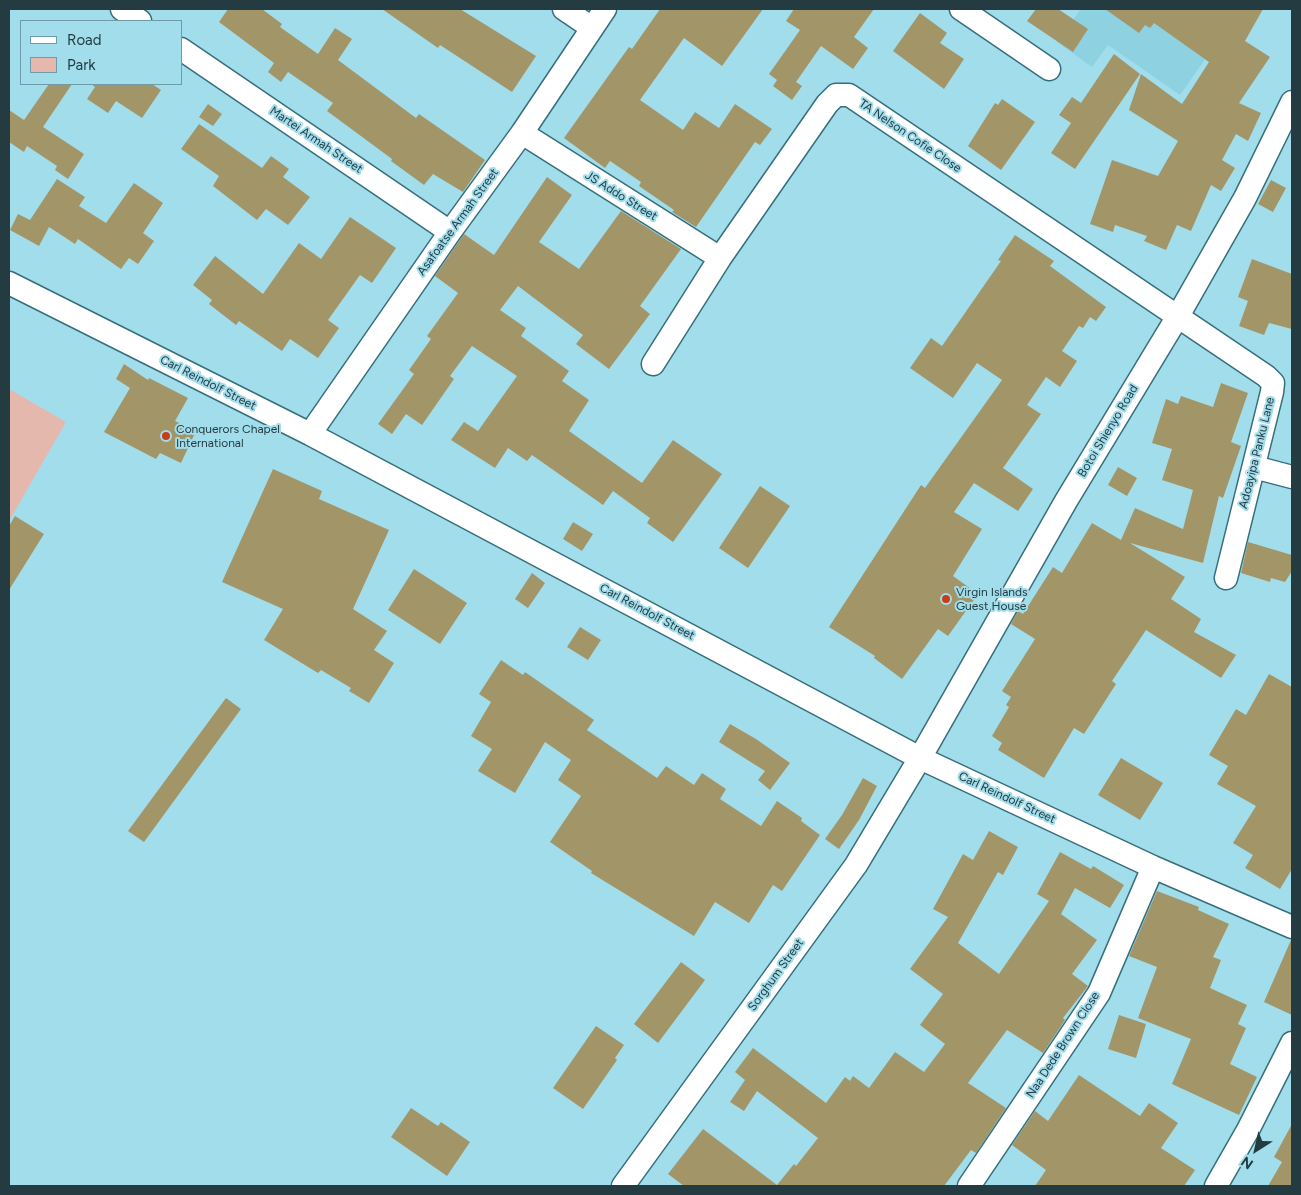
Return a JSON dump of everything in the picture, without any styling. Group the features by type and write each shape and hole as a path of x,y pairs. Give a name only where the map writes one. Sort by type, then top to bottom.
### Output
{"street":[{"path":"122,9 138,20"},
{"path":"564,9 592,28"},
{"name":"Asafoatse Armah Street","path":"310,434 450,232 522,133 605,9"},
{"path":"961,9 1049,69"},
{"name":"Martei Armah Street","path":"182,50 450,232"},
{"name":"TA Nelson Cofie Close","path":"653,364 720,258 827,104 836,95 849,95 1178,316"},
{"name":"Botoi Shienyo Road","path":"920,758 1066,501 1178,316 1245,198 1292,102"},
{"name":"JS Addo Street","path":"522,133 720,258"},
{"name":"Carl Reindolf Street","path":"9,283 310,434 920,758 1153,867 1292,927"},
{"name":"Adoayipa Panku Lane","path":"1178,316 1266,376 1273,383 1226,578"},
{"path":"1254,467 1292,477"},
{"name":"Sorghum Street","path":"623,1186 856,865 920,758"},
{"name":"Naa Dede Brown Close","path":"970,1186 1098,993 1153,867"},
{"path":"1216,1186 1248,1130 1292,1043"}],"shaded area":[{"path":"1081,9 1206,9 1229,25 1180,95 1108,45 1092,67 1057,42"}],"green space":[{"path":"9,389 66,422 9,521"}],"building":[{"path":"228,9 262,9 282,24 280,27 318,54 335,28 352,39 338,60 416,118 419,114 485,160 463,192 433,174 424,185 327,111 333,103 288,72 281,82 268,72 274,63 219,22"},
{"path":"382,9 460,9 536,56 512,92 440,45 438,48"},
{"path":"660,9 763,9 722,66 684,38 640,100 683,130 695,112 719,128 735,104 772,129 760,145 755,142 696,227 672,212 674,210 639,186 641,182 610,161 605,168 564,138 629,47 632,49"},
{"path":"794,9 874,9 854,37 868,48 853,69 821,46 796,82 802,86 792,100 773,86 777,80 769,74 800,30 786,21"},
{"path":"1036,9 1058,9 1088,29 1073,52 1027,21"},
{"path":"1105,9 1263,9 1245,41 1270,57 1239,103 1261,113 1248,141 1236,134 1222,160 1235,168 1221,191 1211,185 1191,231 1177,225 1166,250 1144,241 1147,236 1115,225 1113,232 1090,224 1112,160 1158,176 1178,141 1129,110 1141,74 1182,104 1209,62 1154,23 1150,28 1145,25 1139,33"},
{"path":"920,13 947,33 940,43 964,59 944,89 893,51"},
{"path":"1114,54 1140,74 1075,169 1051,153 1071,123 1059,115 1072,97 1081,103"},
{"path":"48,85 71,85 43,127 84,154 68,179 55,170 57,166 27,146 24,152 9,142 9,110 24,120"},
{"path":"92,85 154,85 161,90 142,118 116,101 108,113 87,99 95,87"},
{"path":"1002,99 1035,122 1001,170 968,146 995,103 998,105"},
{"path":"208,104 222,114 213,126 199,117"},
{"path":"199,124 262,168 271,156 289,169 283,177 310,197 288,225 266,209 257,220 213,186 219,176 181,149"},
{"path":"547,177 572,195 539,242 579,269 621,211 681,249 640,306 650,314 609,369 576,344 583,335 518,286 500,310 526,328 521,336 569,371 562,381 589,400 569,431 642,483 673,440 722,474 673,542 647,523 650,518 613,491 603,505 532,455 527,461 508,448 495,468 451,440 464,422 478,431 517,376 472,346 450,376 454,379 422,425 406,414 392,434 378,424 414,374 409,370 431,339 427,336 458,293 435,276 464,234 494,255"},
{"path":"57,179 85,197 79,206 106,223 134,183 163,203 143,233 154,241 138,264 129,258 121,269 78,239 75,244 49,227 39,246 10,230 18,214 30,220"},
{"path":"1271,180 1286,188 1273,212 1258,204"},
{"path":"350,217 396,248 372,283 360,275 328,320 339,328 318,358 290,339 282,351 239,321 236,325 209,304 212,300 193,285 215,256 263,294 299,243 321,259"},
{"path":"1015,235 1054,261 1050,266 1106,307 1096,321 1090,317 1083,328 1079,326 1062,351 1077,361 1060,387 1046,377 1027,405 1041,414 1003,468 1033,489 1018,511 974,483 954,512 982,529 953,576 978,594 948,636 938,629 902,679 874,658 875,656 829,627 921,485 925,488 1002,380 977,363 953,398 910,368 931,338 942,346 1001,261 998,260"},
{"path":"1252,259 1292,274 1292,329 1269,323 1264,335 1239,326 1248,301 1238,297"},
{"path":"124,364 148,380 149,378 188,398 175,421 196,431 181,463 160,453 156,459 104,432 130,388 116,379"},
{"path":"1221,383 1248,393 1231,442 1241,446 1223,498 1219,496 1203,563 1130,543 1185,577 1171,599 1201,619 1194,632 1236,655 1221,678 1146,630 1112,681 1116,684 1084,734 1074,728 1044,778 998,750 1002,743 992,736 1009,707 1006,705 1011,697 1002,691 1035,639 1011,624 1018,611 1023,614 1053,567 1062,573 1092,523 1121,540 1135,508 1183,529 1193,490 1162,480 1172,449 1152,443 1166,399 1178,404 1181,396 1213,407"},
{"path":"1118,467 1137,478 1127,496 1108,485"},
{"path":"273,469 322,491 319,499 389,530 353,609 387,631 374,650 394,663 369,703 349,691 351,688 321,670 318,673 264,640 283,609 222,582"},
{"path":"760,486 790,506 748,568 719,548"},
{"path":"15,516 44,534 9,590 9,526"},
{"path":"573,522 593,534 582,551 563,539"},
{"path":"1248,542 1292,555 1292,571 1285,582 1271,578 1270,582 1241,573"},
{"path":"414,569 467,603 440,644 388,610"},
{"path":"532,573 545,583 528,608 515,599"},
{"path":"580,627 601,640 588,660 567,647"},
{"path":"501,660 523,675 525,672 594,720 587,730 657,778 666,766 694,785 702,773 726,789 720,799 761,826 777,801 802,818 801,821 820,835 782,891 773,885 749,923 715,902 694,936 591,873 592,871 550,842 581,796 558,780 571,760 545,742 515,793 478,771 492,749 471,736 491,702 479,694"},
{"path":"1269,674 1292,687 1292,869 1280,889 1245,868 1253,855 1233,843 1256,806 1217,784 1228,766 1209,755 1236,709 1246,715"},
{"path":"226,698 241,709 144,842 128,831"},
{"path":"730,724 756,739 790,763 770,790 758,780 765,771 719,742"},
{"path":"1121,758 1163,783 1140,820 1098,795"},
{"path":"863,778 877,786 859,820 839,849 825,839 842,815"},
{"path":"989,831 1018,847 1003,875 998,872 958,943 999,974 1049,901 1037,894 1060,852 1091,869 1093,866 1124,885 1110,908 1075,888 1061,914 1097,940 1072,974 1088,986 1063,1018 1065,1020 1043,1053 1007,1030 968,1083 1006,1108 976,1153 971,1150 944,1186 684,1186 668,1174 703,1129 777,1185 794,1164 796,1166 818,1138 757,1091 744,1111 730,1102 745,1080 735,1072 753,1048 826,1103 845,1077 850,1081 853,1076 869,1088 895,1052 924,1072 945,1044 920,1025 943,994 910,969 948,917 933,909 963,854 973,860"},
{"path":"1157,891 1199,907 1198,910 1229,924 1213,957 1221,960 1210,988 1247,1005 1238,1024 1246,1028 1230,1064 1257,1077 1239,1115 1172,1084 1191,1039 1138,1018 1157,967 1129,956"},
{"path":"1292,940 1292,1015 1264,1002"},
{"path":"681,962 705,980 658,1043 634,1024"},
{"path":"1119,1015 1146,1024 1136,1058 1108,1049"},
{"path":"596,1026 624,1045 615,1058 617,1060 583,1109 553,1088"},
{"path":"1079,1075 1140,1116 1149,1103 1178,1123 1161,1148 1195,1170 1184,1186 1035,1186 1046,1170 1012,1145 1035,1111 1048,1121"},
{"path":"411,1108 438,1126 441,1122 470,1142 447,1176 391,1137"},
{"path":"1292,1124 1292,1186 1268,1186 1282,1162 1274,1157"}],"place":[{"name":"Conquerors Chapel International","path":"166,436"},
{"name":"Virgin Islands Guest House","path":"946,599"}]}
